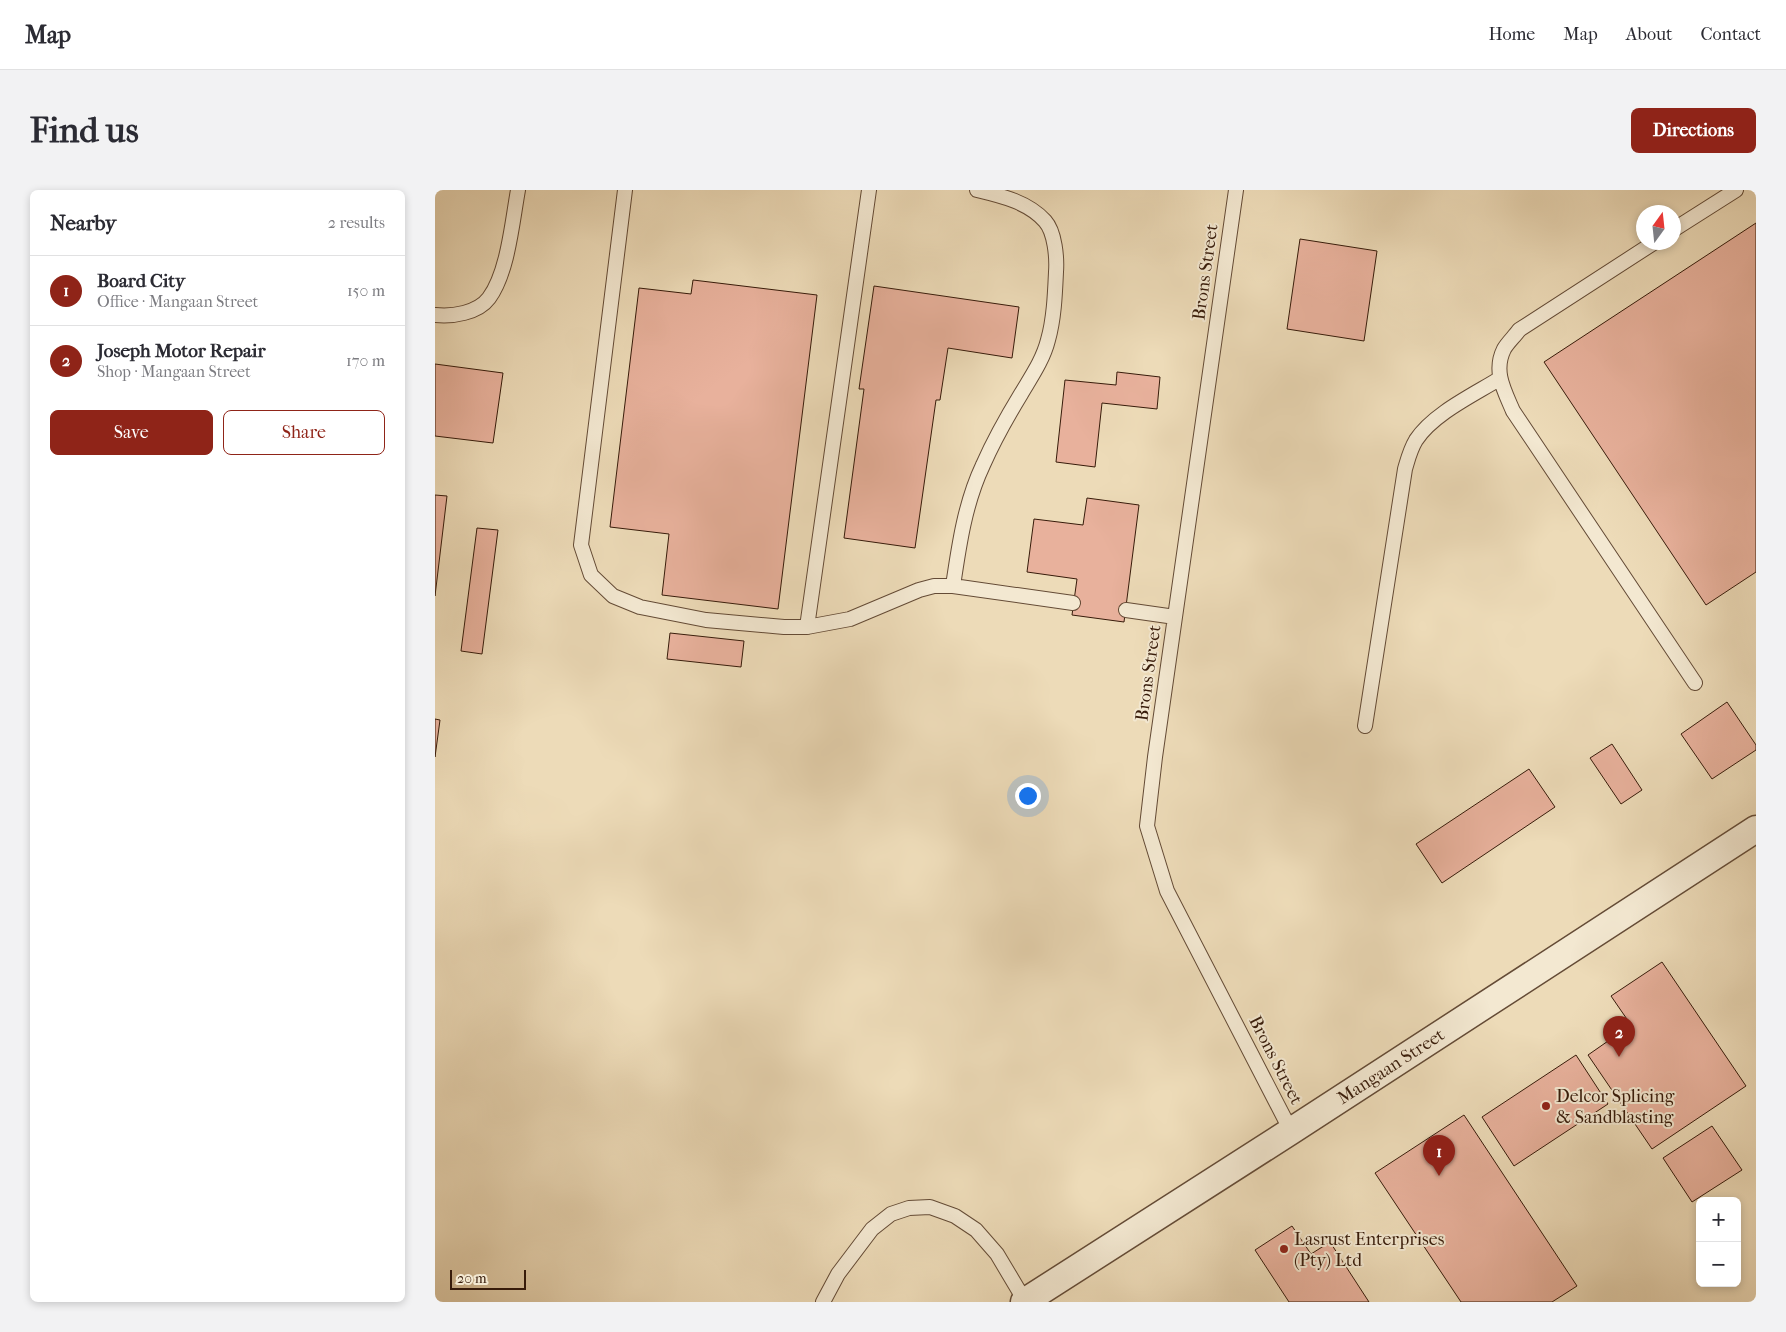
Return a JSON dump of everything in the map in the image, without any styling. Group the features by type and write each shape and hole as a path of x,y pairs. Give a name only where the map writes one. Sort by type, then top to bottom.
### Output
{"street":[{"name":"Mangaan Street","path":"1025,1302 1756,829"}],"lane":[{"path":"435,315 467,313 488,300 502,274 518,190"},
{"path":"625,190 581,545 591,575 613,596 640,607 707,620 784,627 807,627 850,619 919,590 934,586 953,586 1073,602"},
{"path":"807,627 869,190"},
{"path":"953,586 963,524 986,458 1007,417 1039,364 1048,340 1057,257 1047,223 1032,209 1007,197 977,190"},
{"name":"Brons Street","path":"1236,190 1147,826 1167,891 1291,1131"},
{"path":"1681,225 1736,190"},
{"path":"1643,250 1519,330 1504,348 1499,362 1499,379 1513,410 1695,683"},
{"path":"1365,726 1409,452 1428,426 1449,410 1499,379"},
{"path":"1126,610 1175,617"},
{"path":"823,1302 839,1274 872,1229 891,1214 909,1208 930,1207 955,1216 976,1230 997,1254 1025,1302"}],"building":[{"path":"1756,223 1756,572 1706,605 1544,362"},
{"path":"1300,239 1377,251 1364,341 1287,329"},
{"path":"693,280 817,295 778,609 662,595 669,534 610,527 639,288 691,294"},
{"path":"874,286 1019,307 1012,358 948,348 940,400 936,400 915,548 844,538 864,389 859,389"},
{"path":"435,364 503,373 493,443 435,436"},
{"path":"1117,372 1160,377 1157,409 1102,403 1095,467 1056,462 1065,380 1116,385"},
{"path":"435,495 447,496 435,596"},
{"path":"1087,498 1139,505 1124,622 1072,615 1077,579 1027,572 1034,519 1083,525"},
{"path":"477,528 498,530 482,654 461,651"},
{"path":"670,633 744,641 741,667 667,659"},
{"path":"1727,702 1756,745 1756,750 1712,779 1681,734"},
{"path":"435,719 440,720 435,757"},
{"path":"1612,744 1642,790 1621,804 1590,758"},
{"path":"1529,769 1555,807 1442,883 1416,844"},
{"path":"1662,962 1746,1086 1652,1149 1588,1055 1631,1025 1611,996"},
{"path":"1576,1055 1608,1104 1514,1166 1482,1117"},
{"path":"1464,1115 1577,1286 1552,1302 1461,1302 1375,1173"},
{"path":"1712,1126 1742,1170 1700,1197 1696,1197 1696,1199 1692,1202 1663,1158"},
{"path":"1292,1226 1311,1254 1330,1242 1369,1302 1289,1302 1255,1250"}],"place":[{"name":"Joseph Motor Repair","path":"1619,1057"},
{"name":"Delcor Splicing & Sandblasting","path":"1546,1106"},
{"name":"Board City","path":"1439,1176"},
{"name":"Lasrust Enterprises (Pty) Ltd","path":"1284,1249"}]}
